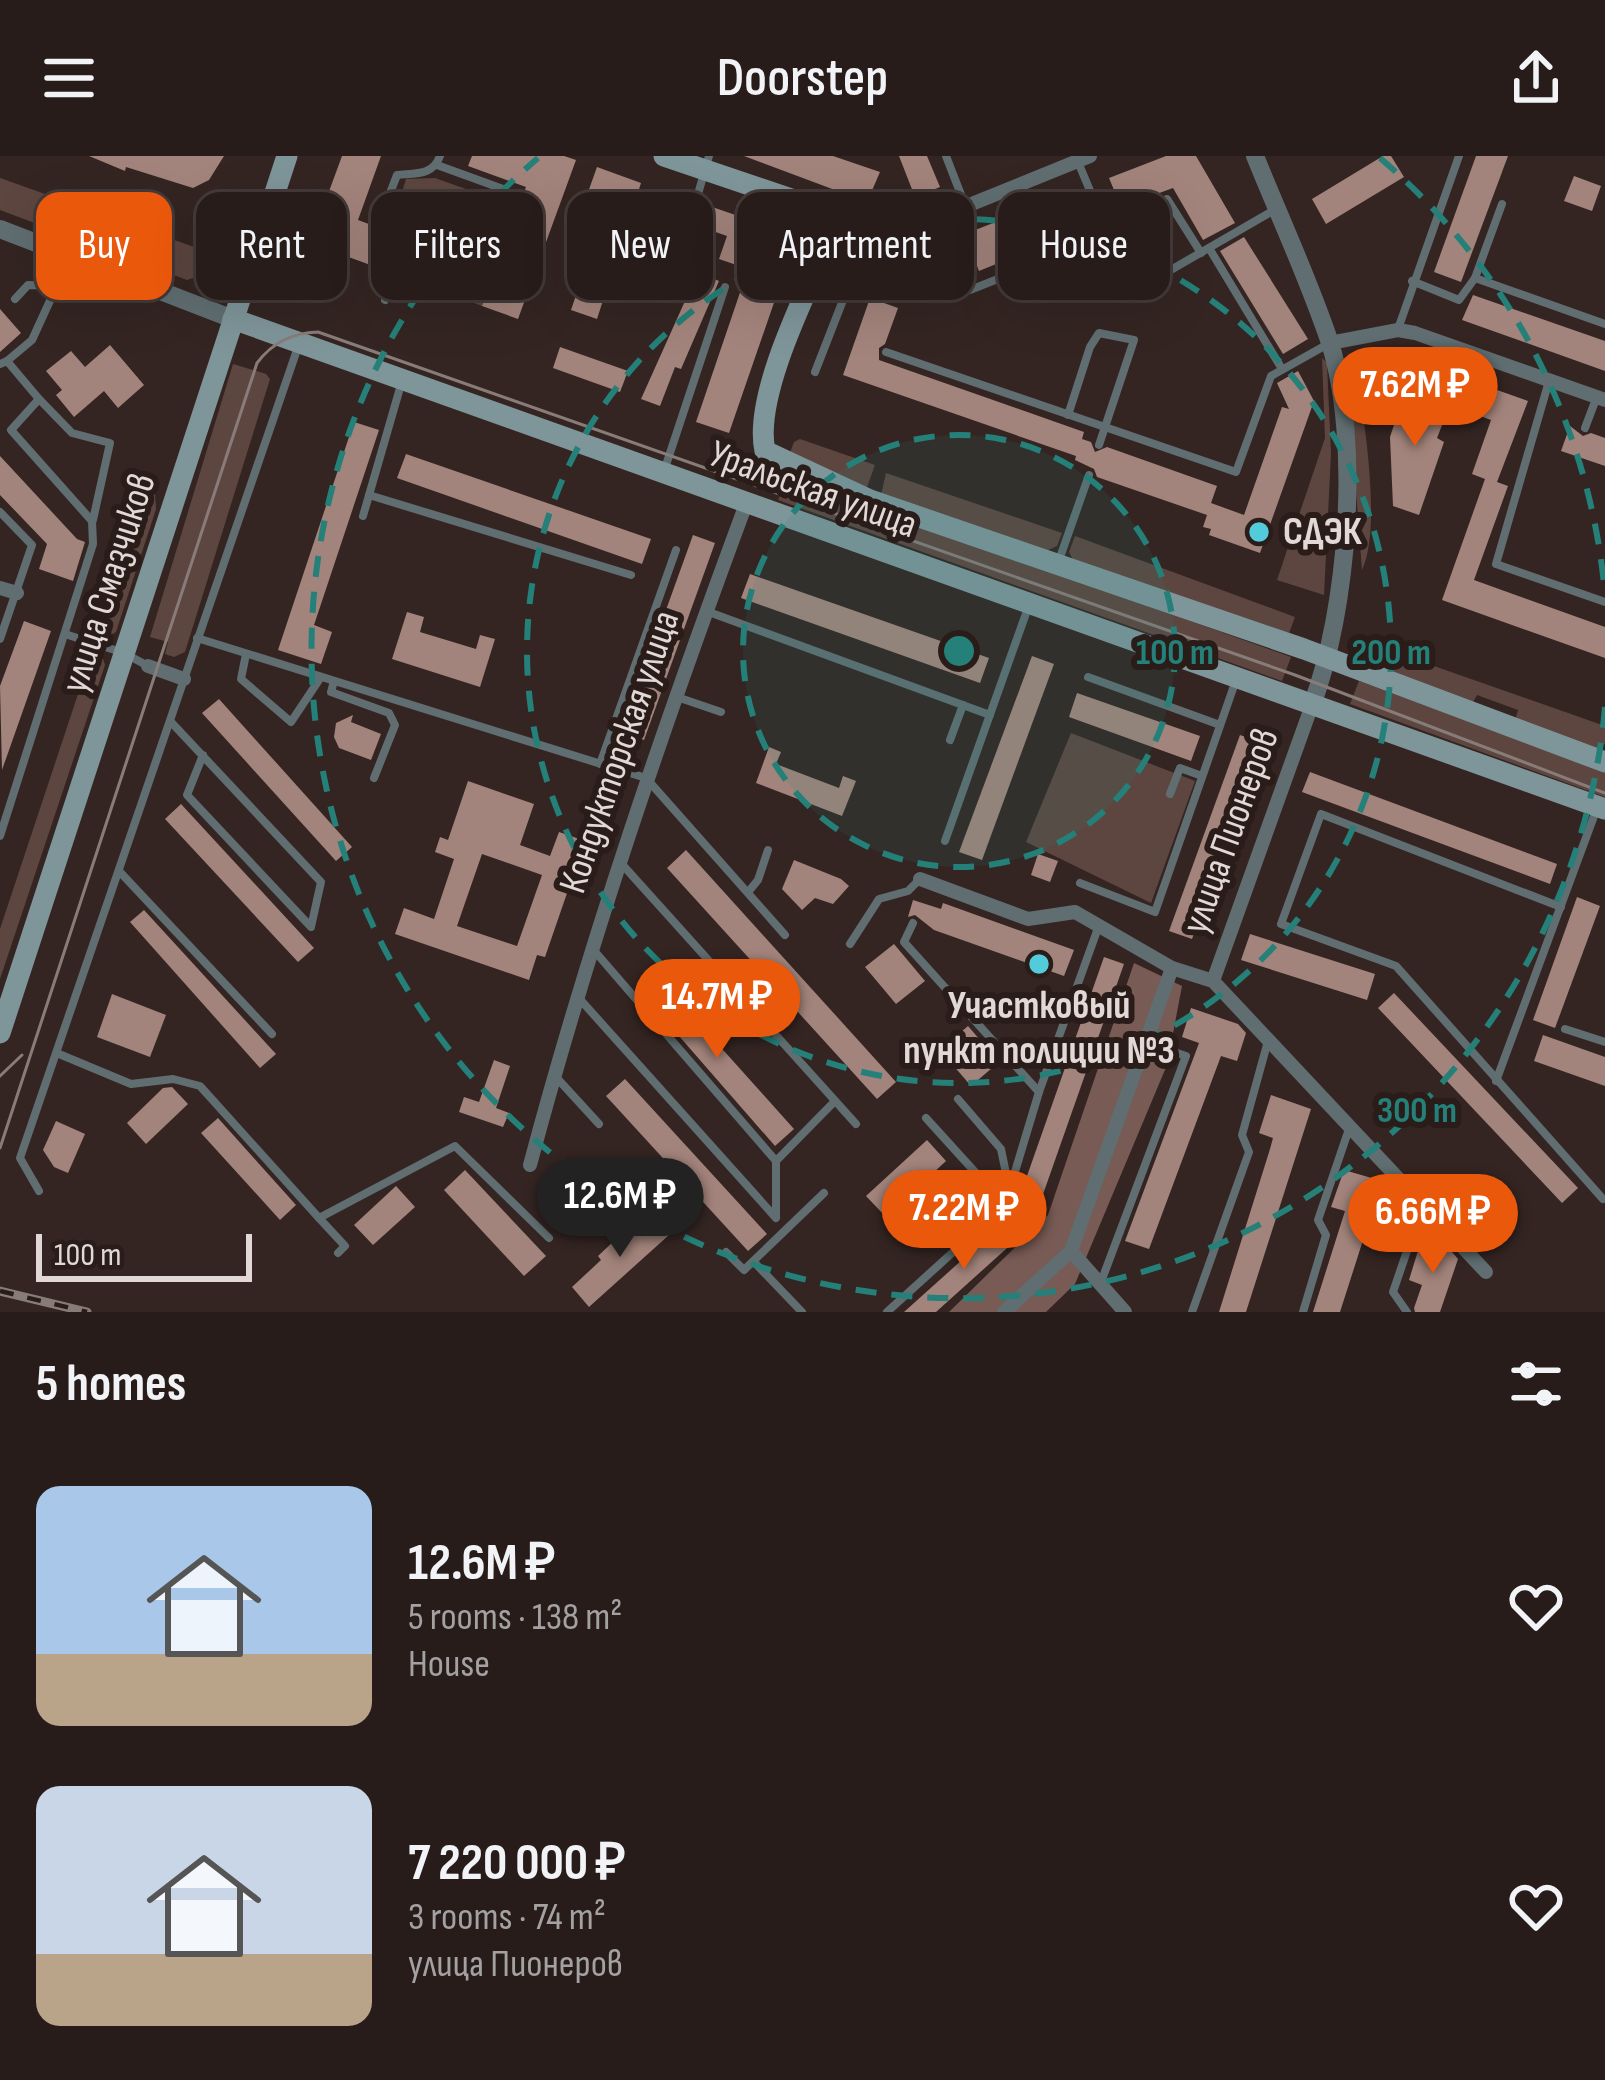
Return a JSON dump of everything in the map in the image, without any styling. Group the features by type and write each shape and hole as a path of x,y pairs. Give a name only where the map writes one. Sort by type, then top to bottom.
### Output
{"main road":[{"name":"улица Смазчиков","path":"0,1034 286,156"},
{"path":"664,156 708,163 777,192"},
{"name":"Уральская улица","path":"804,300 766,400 760,429 765,451 870,500 1329,658 1605,762"},
{"name":"Уральская улица","path":"232,319 1601,808"}],"street":[{"path":"1255,156 1330,343 1342,413 1346,534 1329,658 1312,705"},
{"path":"974,203 1084,159"},
{"name":"Уральская улица","path":"0,229 36,243"},
{"name":"Уральская улица","path":"172,296 232,319"},
{"path":"1330,343 1398,330 1601,399"},
{"name":"Кондукторская улица","path":"530,1165 576,995 646,778 746,504"},
{"path":"0,588 17,593"},
{"path":"148,666 184,679"},
{"name":"улица Пионеров","path":"1213,981 1312,705"},
{"path":"920,879 1028,919 1075,912 1172,968 1213,981 1486,1272"},
{"name":"улица Пионеров","path":"1004,1312 1071,1251 1172,968"},
{"path":"1071,1251 1125,1312"}],"lane":[{"path":"946,156 960,192"},
{"path":"1398,330 1459,156"},
{"path":"1084,159 1094,192"},
{"path":"439,161 503,189 481,250 382,214 397,175 427,172 439,161"},
{"path":"699,192 708,163"},
{"path":"1170,203 1282,369"},
{"path":"1412,281 1459,300 1474,278 1502,204"},
{"path":"1170,270 1276,208"},
{"path":"1474,278 1605,324"},
{"path":"15,299 28,284 36,285"},
{"path":"664,475 724,287"},
{"path":"0,836 93,544 92,521 110,443 72,433 3,363 32,340 51,300"},
{"path":"815,372 843,300"},
{"path":"1068,415 1099,333 1134,340 1099,445"},
{"path":"39,1191 20,1158 299,342"},
{"path":"886,352 1236,472 1271,376 1330,343"},
{"path":"1438,385 1452,346"},
{"path":"363,516 402,380"},
{"path":"1550,380 1496,564 1605,602"},
{"path":"39,399 11,430 92,521"},
{"path":"1585,428 1601,399"},
{"path":"1057,564 1090,475"},
{"path":"369,495 631,575"},
{"path":"0,512 32,545 0,639"},
{"path":"600,764 676,550"},
{"path":"945,841 1029,604"},
{"path":"706,611 990,715"},
{"path":"65,634 148,666"},
{"path":"197,638 646,778 785,935"},
{"path":"246,654 241,679 291,722 321,677"},
{"path":"1088,677 1220,725"},
{"path":"1080,883 1155,913 1236,678"},
{"path":"334,681 331,692 389,713 395,725 374,778"},
{"path":"675,697 721,712"},
{"path":"950,740 963,705"},
{"path":"170,721 203,755 321,882 311,927 187,795 203,755"},
{"path":"1170,794 1180,768 1202,776"},
{"path":"1496,1081 1601,808"},
{"path":"1561,908 1321,814 1281,924 1396,966 1603,1199"},
{"path":"748,891 758,880 767,850"},
{"path":"619,861 856,1124"},
{"path":"119,871 272,1034"},
{"path":"850,944 879,899 908,891 920,879"},
{"path":"914,923 904,942 1039,1092"},
{"path":"887,1312 1005,1204 1039,1092 1099,926"},
{"path":"576,995 776,1218 776,1161 591,947"},
{"path":"1565,1029 1605,1042"},
{"path":"1192,1312 1249,1152 1242,1135 1268,1040"},
{"path":"1100,1284 1186,1056 1148,1042"},
{"path":"59,1054 131,1084 173,1079 200,1086 345,1246 338,1253"},
{"path":"554,1075 598,1124"},
{"path":"958,1099 1001,1149 1009,1190"},
{"path":"776,1161 834,1102"},
{"path":"926,1118 1005,1204"},
{"path":"1303,1312 1326,1235 1318,1220 1349,1126"},
{"path":"320,1218 455,1146 549,1238"},
{"path":"726,1252 744,1270 824,1193"},
{"path":"1407,1312 1393,1292 1423,1204"},
{"path":"754,1262 802,1312"}],"shaded area":[{"path":"0,178 39,192 36,223 0,210"},
{"path":"435,178 475,192 402,192 406,179"},
{"path":"172,239 196,248 196,277 187,280 172,274"},
{"path":"1322,358 1327,363 1331,454 1324,595 1277,580 1325,438"},
{"path":"1355,358 1371,496 1362,570 1346,359"},
{"path":"233,364 270,379 185,652 174,657 165,654 168,642 150,637"},
{"path":"800,439 875,465 866,490 788,458"},
{"path":"886,473 1062,533 1057,546 1044,552 881,495"},
{"path":"788,477 1291,657 1282,681 778,500"},
{"path":"155,494 156,509 116,632 98,634 142,500"},
{"path":"1075,536 1295,617 1289,633 1073,560 1069,552"},
{"path":"1374,645 1605,726 1605,743 1598,752 1515,721 1518,710 1477,695 1472,704 1366,662"},
{"path":"93,649 101,653 105,665 0,979 0,929"},
{"path":"1359,681 1605,771 1605,797 1350,704"},
{"path":"1071,733 1195,781 1151,903 1026,842"},
{"path":"1134,963 1182,986 1167,1065 1075,1284 1046,1312 949,1312 1048,1215"}],"building":[{"path":"89,156 224,156 209,180 193,188 126,167 125,171"},
{"path":"342,156 381,156 358,220 371,225 371,265 347,256 347,192 329,192"},
{"path":"472,156 576,160 543,250 543,192 524,192 526,187 468,166"},
{"path":"744,156 833,156 880,172 871,192 840,192"},
{"path":"899,156 927,156 940,187 913,192"},
{"path":"1166,156 1196,156 1235,223 1203,240 1173,188 1115,192 1109,178"},
{"path":"1383,156 1391,156 1404,177 1326,224 1312,199"},
{"path":"1476,156 1508,156 1461,282 1434,272"},
{"path":"597,167 641,183 638,192 588,192"},
{"path":"1574,176 1601,186 1592,211 1564,201"},
{"path":"713,207 737,216 737,265 719,259 727,236 713,231"},
{"path":"998,221 998,263 979,271 974,258 974,230"},
{"path":"1244,237 1308,339 1283,354 1220,251"},
{"path":"1473,295 1605,341 1605,371 1462,320"},
{"path":"484,300 525,300 518,319 482,306"},
{"path":"574,300 603,300 597,319 571,310"},
{"path":"685,300 711,300 660,406 641,399"},
{"path":"737,300 775,300 729,433 696,422"},
{"path":"869,300 876,300 898,308 885,344 879,348 879,360 1084,432 1082,439 1091,442 1095,452 1107,447 1217,486 1211,503 1244,515 1282,407 1289,409 1277,383 1298,371 1314,401 1260,553 1209,535 1211,529 1203,527 1207,515 1097,477 1076,456 843,375"},
{"path":"0,309 21,333 0,352"},
{"path":"110,345 144,385 118,408 104,391 74,417 56,395 62,390 46,371 71,351 85,367"},
{"path":"560,347 628,371 620,392 553,368"},
{"path":"1469,380 1528,401 1497,482 1508,486 1474,580 1605,627 1605,658 1442,600 1485,479 1472,474 1491,420 1459,408"},
{"path":"1406,388 1450,405 1437,438 1444,442 1419,515 1393,506 1390,437"},
{"path":"354,422 379,430 314,625 332,632 321,664 278,650"},
{"path":"1570,426 1583,436 1591,433 1605,438 1605,466 1561,451"},
{"path":"406,454 651,539 642,564 397,478"},
{"path":"0,456 85,542 73,581 39,569 47,544 0,495"},
{"path":"693,535 715,543 644,740 622,732"},
{"path":"750,574 989,658 980,683 741,598"},
{"path":"407,612 424,617 420,632 476,649 480,635 495,639 480,687 392,659"},
{"path":"24,621 51,631 2,770 0,686"},
{"path":"1032,656 1054,664 982,860 959,852"},
{"path":"1077,693 1200,736 1191,761 1069,717"},
{"path":"219,699 352,847 336,861 202,713"},
{"path":"353,715 351,722 381,734 371,760 339,748 334,737 336,723"},
{"path":"1240,735 1262,743 1192,939 1169,931"},
{"path":"769,747 781,752 776,764 839,788 843,776 856,781 842,816 756,783"},
{"path":"1310,772 1557,864 1550,884 1302,792"},
{"path":"468,781 534,804 520,845 550,856 559,832 585,841 545,957 537,955 529,980 395,934 404,908 434,919 454,859 435,852 440,837 448,840","holes":["482,854 542,875 517,946 457,926"]},
{"path":"181,804 314,948 298,962 165,819"},
{"path":"686,850 896,1082 877,1099 667,868"},
{"path":"1038,854 1058,861 1050,882 1031,875"},
{"path":"794,860 849,886 833,904 815,898 802,910 782,889"},
{"path":"1577,897 1600,906 1555,1028 1533,1020"},
{"path":"913,900 941,909 943,903 1074,950 1064,976 934,930 915,915 908,917"},
{"path":"144,910 276,1054 260,1068 130,922"},
{"path":"1250,934 1375,974 1367,1000 1241,960"},
{"path":"894,944 925,981 896,1004 865,967"},
{"path":"1104,957 1124,964 1041,1200 1021,1193"},
{"path":"655,974 794,1129 775,1146 638,989"},
{"path":"1394,993 1578,1188 1562,1203 1378,1008"},
{"path":"112,994 166,1015 150,1057 97,1037"},
{"path":"1191,1008 1238,1024 1246,1033 1237,1061 1221,1056 1149,1249 1125,1241 1199,1043 1182,1037"},
{"path":"968,1026 999,1062 971,1086 940,1050"},
{"path":"1543,1035 1605,1057 1605,1086 1534,1061"},
{"path":"494,1060 510,1066 496,1108 509,1113 503,1127 459,1112 464,1097 479,1102"},
{"path":"625,1079 767,1234 748,1251 606,1096"},
{"path":"172,1087 188,1104 146,1144 127,1123 163,1088"},
{"path":"1271,1095 1311,1109 1246,1312 1219,1312 1273,1138 1259,1133"},
{"path":"218,1118 296,1205 280,1220 201,1133"},
{"path":"56,1121 85,1134 68,1173 54,1167 43,1150"},
{"path":"927,1140 946,1161 886,1217 866,1196"},
{"path":"465,1170 546,1256 524,1276 444,1190"},
{"path":"1344,1170 1382,1181 1340,1312 1313,1312 1345,1211 1331,1207"},
{"path":"396,1186 415,1207 373,1245 354,1225"},
{"path":"650,1215 669,1235 589,1307 572,1287 617,1238 620,1241"},
{"path":"1002,1224 1016,1240 936,1312 904,1312"},
{"path":"1421,1241 1452,1252 1458,1259 1440,1312 1415,1312 1422,1285 1409,1280"}],"tram line":[{"path":"0,1148 257,363 276,344 300,334 318,332 1295,675 1605,793"},
{"path":"0,1076 22,1055"}],"railway":[{"path":"0,1291 87,1312"}],"place":[{"name":"СДЭК","path":"1259,532"},
{"name":"Участковый пункт полиции №3","path":"1039,964"}]}
